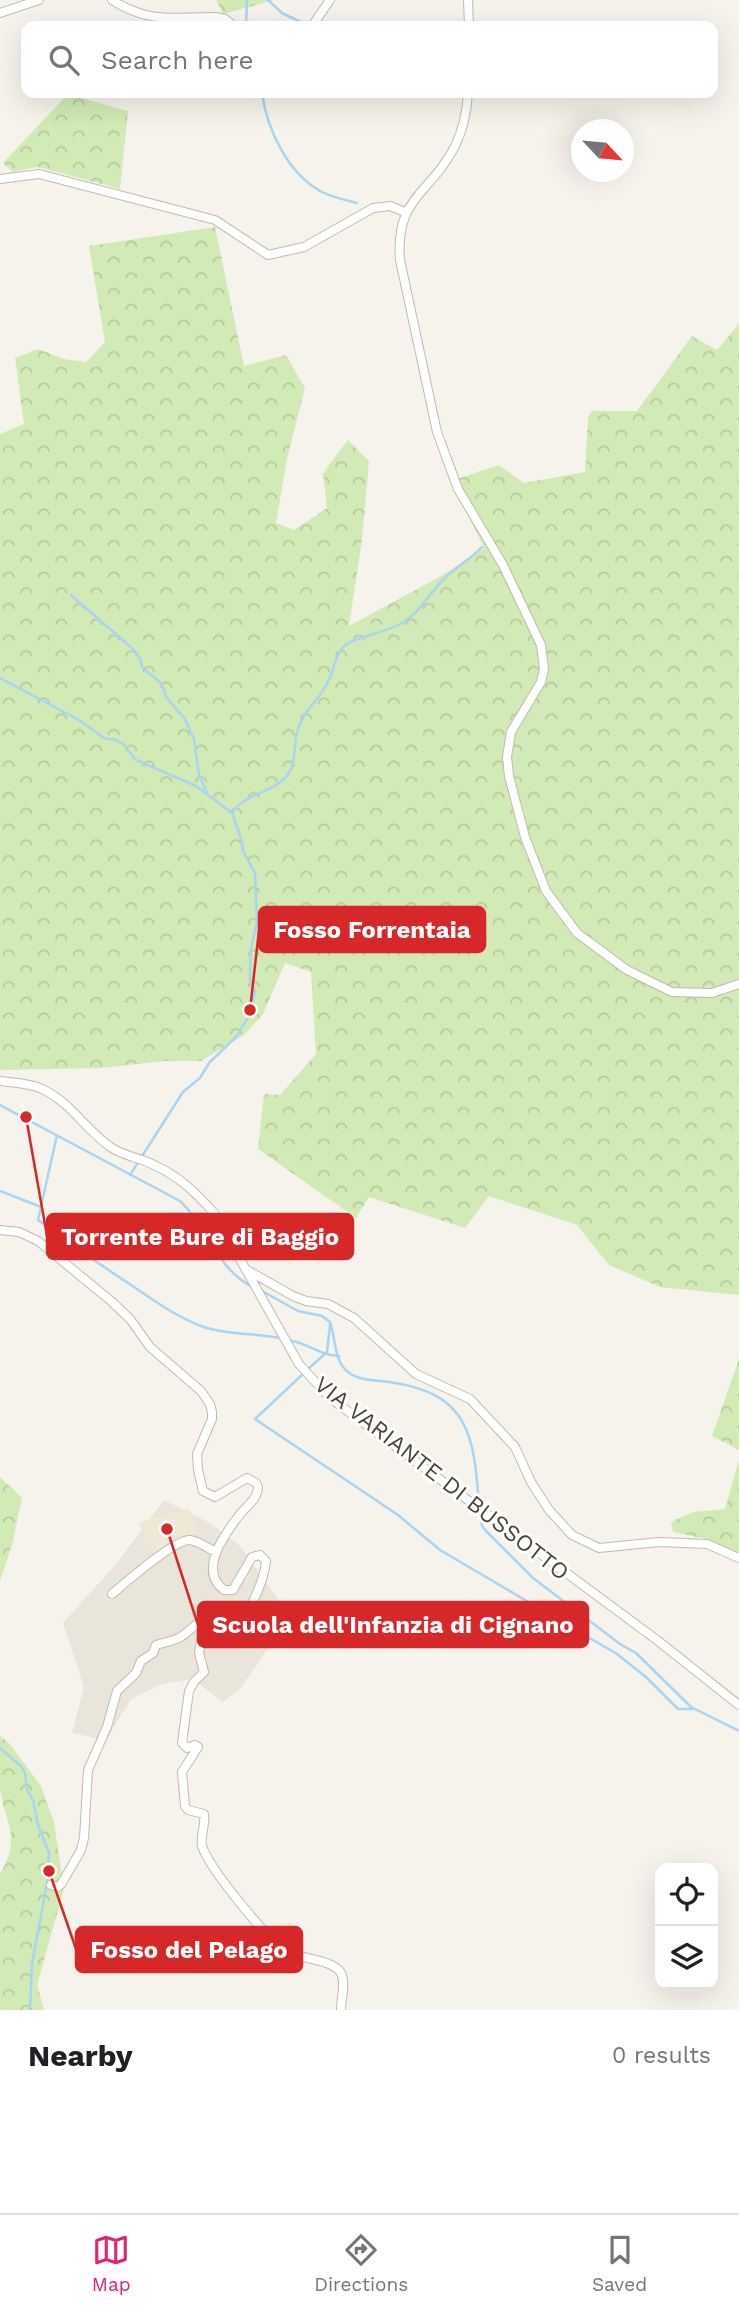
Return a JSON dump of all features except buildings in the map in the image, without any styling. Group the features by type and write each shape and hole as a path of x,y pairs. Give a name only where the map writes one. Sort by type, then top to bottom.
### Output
{"street":[{"path":"0,13 38,0"},
{"path":"112,0 128,10 148,17 216,18 228,21"},
{"path":"315,21 330,0"},
{"path":"468,0 468,21"},
{"path":"467,98 456,145 405,212 400,231 400,260 437,432 458,489 503,565 541,645 544,669 541,682 511,733 507,757 509,776 525,837 546,891 577,933 627,970 672,992 712,993 739,984"},
{"path":"0,179 39,174 215,220 268,255 304,247 373,208 390,206 405,212"},
{"name":"VIA VARIANTE DI BUSSOTTO","path":"0,1081 40,1087 64,1102 83,1125 112,1148 134,1159 153,1164 176,1177 197,1194 214,1213 299,1364 330,1398 657,1640 739,1706"},
{"path":"0,1230 19,1232 37,1241 111,1301 130,1319 150,1347 194,1384 210,1404 212,1419 200,1444 197,1461 203,1491 215,1497 247,1478 258,1487 257,1496 239,1516 216,1552 213,1569 215,1580 224,1590 233,1590 252,1557 260,1555 266,1561 252,1603 243,1617 235,1621 213,1616 179,1638 156,1645 153,1653 141,1661 136,1673 117,1691 107,1727 88,1770 81,1850 62,1884 51,1885"},
{"path":"245,1269 293,1296 328,1304 354,1318 416,1374 470,1399 515,1447 537,1491 572,1535 599,1548 659,1542 707,1544 739,1558"},
{"path":"112,1594 162,1554 185,1541 197,1543 216,1552"},
{"path":"205,1619 199,1653 204,1672 189,1691 182,1743 187,1748 195,1745 198,1747 182,1772 185,1806 188,1811 204,1814 203,1847 248,1914 286,1951 323,1962 342,1974 341,2010"}],"shaded area":[{"path":"164,1500 210,1523 241,1547 287,1612 270,1645 240,1689 223,1702 192,1679 162,1684 131,1699 106,1740 72,1733 84,1687 63,1623 117,1563"},
{"path":"189,1509 196,1535 153,1555 138,1523"}],"green space":[{"path":"216,0 274,0 223,14"},
{"path":"64,98 82,98 128,111 120,189 38,167 13,172 3,163"},
{"path":"215,227 244,366 286,355 305,388 287,459 276,523 294,530 327,508 323,473 348,440 369,461 362,540 349,626 441,576 484,548 451,481 499,465 524,483 585,472 588,417 592,411 637,411 692,336 717,350 739,324 739,1295 660,1287 609,1265 577,1225 489,1196 465,1228 369,1197 356,1218 258,1149 264,1094 280,1095 316,1054 311,972 285,963 263,1014 244,1035 201,1061 163,1061 102,1068 0,1070 0,434 24,424 15,358 38,349 64,359 86,362 105,342 89,246"},
{"path":"739,1359 739,1450 712,1436"},
{"path":"739,1460 739,1552 706,1539 673,1532 671,1522 693,1512 725,1509"},
{"path":"0,1477 22,1498 12,1545 0,1581"},
{"path":"0,1736 9,1743 41,1786 54,1822 64,1889 37,1985 44,2010 0,2010 0,1874 7,1861 11,1839 0,1787"}],"waterway":[{"path":"246,21 247,0"},
{"path":"268,0 282,13 299,21"},
{"path":"263,98 274,135 298,173 320,191 357,203"},
{"path":"232,813 245,800 286,777 293,764 299,725 328,682 343,647 409,619 445,578 482,547"},
{"path":"71,595 133,649 140,658 142,667 162,684 166,697 185,719 194,739 199,775 207,793"},
{"path":"0,678 79,720 104,738 116,740 124,745 136,760 196,786 232,813"},
{"path":"130,1175 183,1092 200,1078 209,1063 237,1036 250,1014 255,991 250,982 251,948 257,922 255,873 243,851 232,813"},
{"path":"0,1105 180,1201 190,1211 230,1270 253,1287"},
{"path":"57,1135 38,1220 90,1258 190,1322 220,1331 281,1338"},
{"path":"0,1191 41,1207"},
{"path":"262,1291 298,1311 322,1316 330,1322 338,1358 348,1372 365,1379 416,1388 437,1396 452,1408 470,1439 479,1506"},
{"path":"308,1369 327,1352 330,1325"},
{"path":"288,1340 339,1356"},
{"path":"303,1374 255,1419 398,1515 440,1550 617,1654 646,1677 678,1709 693,1709"},
{"path":"480,1512 482,1526 486,1531 533,1578 620,1644 636,1653 691,1707 739,1731"},
{"path":"0,1748 21,1766 25,1773 27,1790 33,1800 38,1825 49,1853 47,1883 32,1964 30,2010"}],"place":[{"name":"Fosso Forrentaia","path":"250,1010"},
{"name":"Torrente Bure di Baggio","path":"26,1117"},
{"name":"Scuola dell'Infanzia di Cignano","path":"167,1529"},
{"name":"Fosso del Pelago","path":"49,1871"}]}
